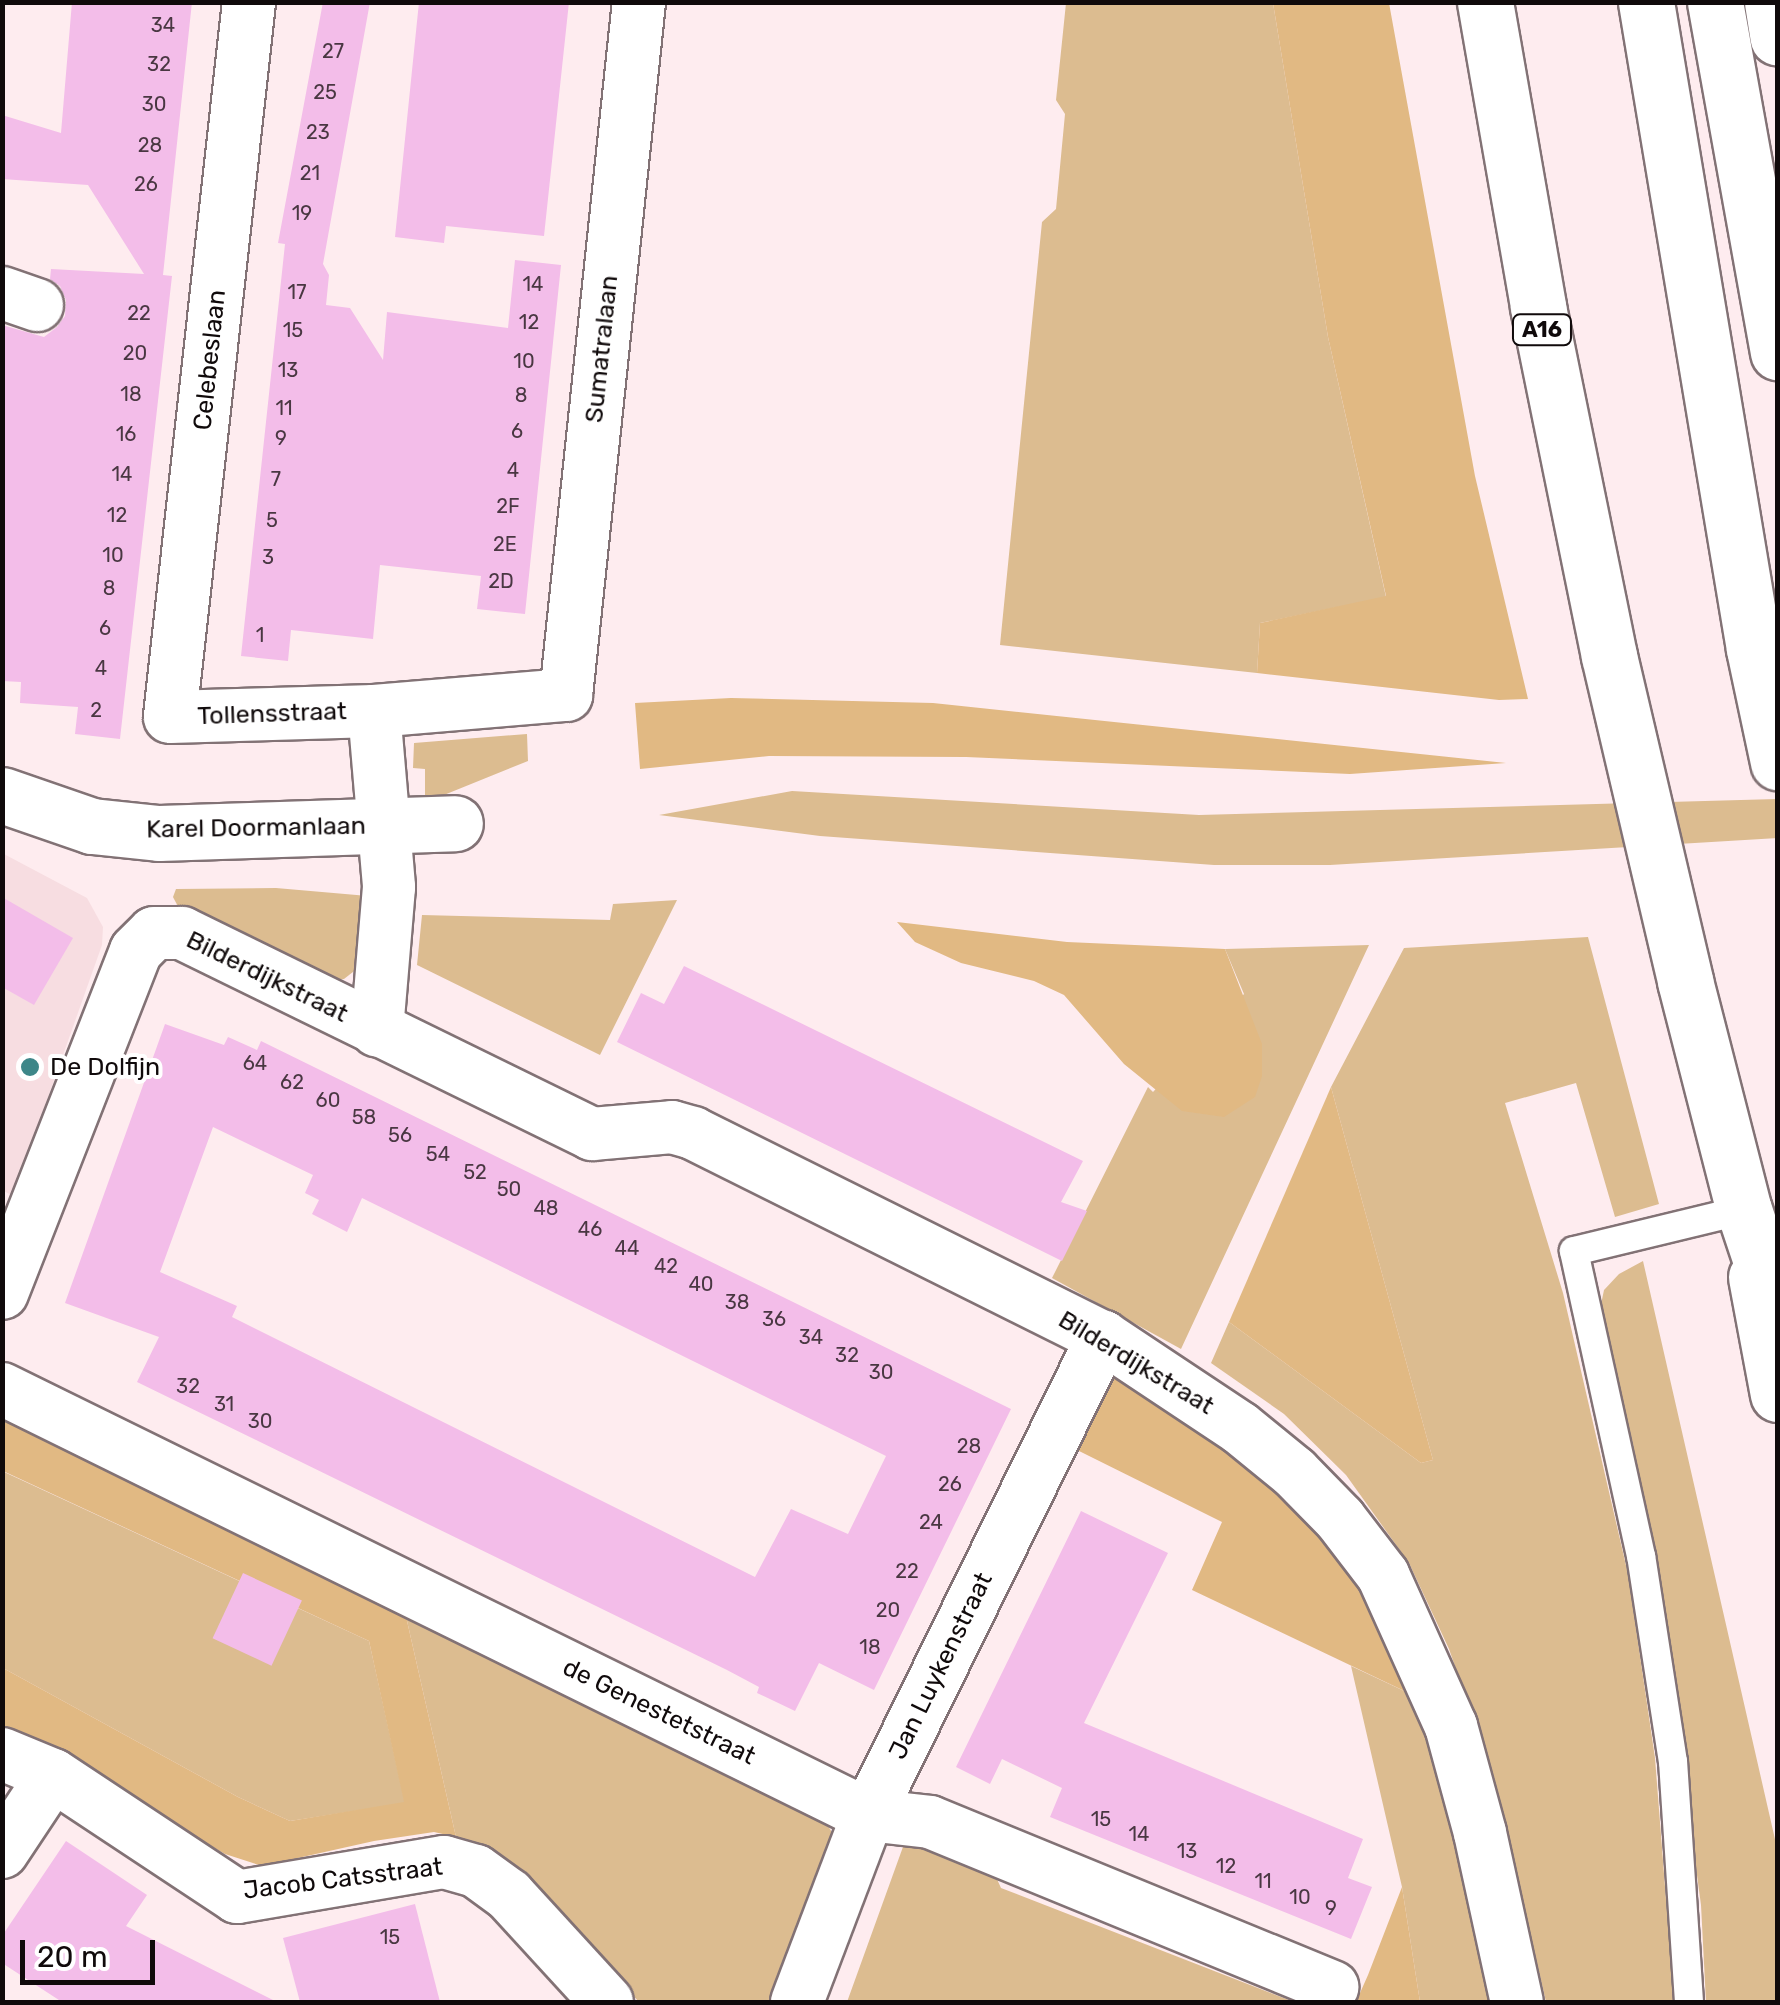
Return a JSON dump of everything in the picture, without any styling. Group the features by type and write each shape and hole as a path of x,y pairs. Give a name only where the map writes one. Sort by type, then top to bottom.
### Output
{"main road":[{"name":"A16","path":"1485,2 1538,308 1609,656 1685,981 1744,1210 1778,1394"},
{"path":"1646,2 1754,648 1778,762"},
{"path":"1715,2 1778,352"},
{"path":"1772,2 1778,38"},
{"name":"Karel Doormanlaan","path":"2,795 92,826 159,834 455,823"},
{"name":"A16","path":"1744,1210 1778,1312"}],"street":[{"name":"Celebeslaan","path":"170,717 249,2"},
{"name":"Sumatralaan","path":"566,695 639,2"},
{"name":"Tollensstraat","path":"170,717 374,711 566,695"},
{"name":"Tollensstraat","path":"374,711 384,826"},
{"name":"Bilderdijkstraat","path":"377,1032 390,887 384,826"},
{"name":"Bilderdijkstraat","path":"2,1293 136,951 154,933 182,933 377,1032 592,1134 672,1127 693,1134 1102,1337 1240,1428 1294,1472 1340,1519 1383,1575 1417,1642 1451,1726 1480,1832 1517,2002"},
{"name":"Jan Luykenstraat","path":"798,2002 868,1815 1102,1337"},
{"name":"de Genestetstraat","path":"2,1388 868,1815 930,1822 1334,1987"},
{"name":"Jacob Catsstraat","path":"2,1754 53,1775 237,1897 444,1862 476,1871 509,1896 607,2002"},
{"path":"2,1852 53,1775"}],"lane":[{"path":"1688,2002 1673,1762 1641,1556 1574,1251 1744,1210"}],"shaded area":[{"path":"1066,3 1273,3 1328,337 1386,597 1260,623 1257,673 1000,645 1042,222 1056,209 1065,114 1056,100"},
{"path":"1273,3 1389,3 1475,476 1528,699 1499,700 1257,673 1260,623 1386,596 1328,337"},
{"path":"731,698 933,703 1506,763 1350,774 966,757 769,756 640,769 635,703"},
{"path":"527,734 528,761 439,797 425,796 425,769 413,768 414,743"},
{"path":"792,791 1199,815 1777,799 1778,838 1330,865 1214,865 820,836 659,815"},
{"name":"De Dolfijn","path":"2,853 87,898 103,927 102,945 13,1196 2,1190"},
{"path":"276,888 368,896 358,968 344,979 327,981 182,914 173,897 176,889"},
{"path":"677,900 600,1055 417,965 422,915 610,920 613,904"},
{"path":"897,922 1067,942 1225,949 1262,1044 1262,1076 1255,1097 1224,1117 1182,1111 1124,1064 1064,995 1034,981 961,963 915,942"},
{"path":"1588,937 1659,1204 1615,1217 1576,1083 1505,1103 1563,1293 1628,1574 1655,1758 1674,2002 1546,2002 1494,1777 1449,1649 1409,1563 1346,1475 1284,1414 1211,1363 1229,1322 1421,1463 1433,1460 1331,1087 1404,948"},
{"path":"1369,945 1181,1349 1052,1278 1148,1087 1153,1092 1244,994 1225,949"},
{"path":"1331,1087 1433,1460 1421,1463 1229,1322"},
{"path":"1643,1261 1777,1848 1777,2002 1706,2002 1701,1905 1657,1577 1633,1444 1600,1309 1604,1290 1619,1274"},
{"path":"1114,1375 1250,1462 1304,1510 1356,1579 1417,1697 1192,1590 1222,1522 1075,1449"},
{"path":"2,1419 405,1612 456,1837 434,1832 262,1866 225,1854 3,1726 3,1668 238,1797 290,1821 404,1802 369,1641 3,1471"},
{"path":"2,1471 369,1641 405,1803 290,1821 238,1797 3,1668"},
{"path":"405,1612 825,1821 841,1847 780,2002 639,2002 516,1869 473,1841 456,1837"},
{"path":"1351,1666 1417,1697 1436,1745 1491,2002 1420,2002 1402,1887"},
{"path":"908,1833 991,1866 1001,1888 1294,2002 847,2002"},
{"path":"1402,1887 1420,2002 1356,2002 1368,1975"}],"building":[{"path":"72,2 192,2 163,275 172,276 120,739 75,734 78,707 20,703 21,682 2,681 2,325 44,337 57,327 65,316 66,300 60,286 50,279 51,269 144,274 88,185 2,179 2,115 61,133"},
{"path":"323,2 370,2 323,264 329,275 326,305 350,308 383,360 387,312 508,328 515,260 561,265 525,614 477,609 481,576 380,565 373,639 291,630 288,661 241,656 285,244 278,243"},
{"path":"419,2 569,2 544,236 446,226 444,243 395,237"},
{"path":"2,897 73,938 34,1005 2,987"},
{"path":"684,966 1083,1161 1061,1202 1087,1211 1062,1261 617,1042 641,993 664,1004"},
{"path":"165,1024 224,1045 228,1037 257,1050 261,1041 1011,1409 874,1690 819,1663 795,1711 757,1693 759,1687 727,1670 137,1382 159,1337 65,1303","holes":["213,1127 313,1175 305,1193 319,1200 312,1214 347,1232 362,1198 886,1456 848,1534 791,1509 755,1577 232,1317 237,1306 160,1272"]},
{"path":"1081,1511 1168,1553 1084,1723 1363,1839 1348,1878 1372,1887 1351,1939 1050,1817 1062,1788 1002,1759 990,1784 956,1767"},
{"path":"243,1573 302,1600 271,1666 213,1638"},
{"path":"66,1841 147,1895 126,1926 277,2002 62,2002 2,1963 2,1936"},
{"path":"415,1904 440,2002 300,2002 283,1938"}],"place":[{"name":"De Dolfijn","path":"30,1067"}]}
